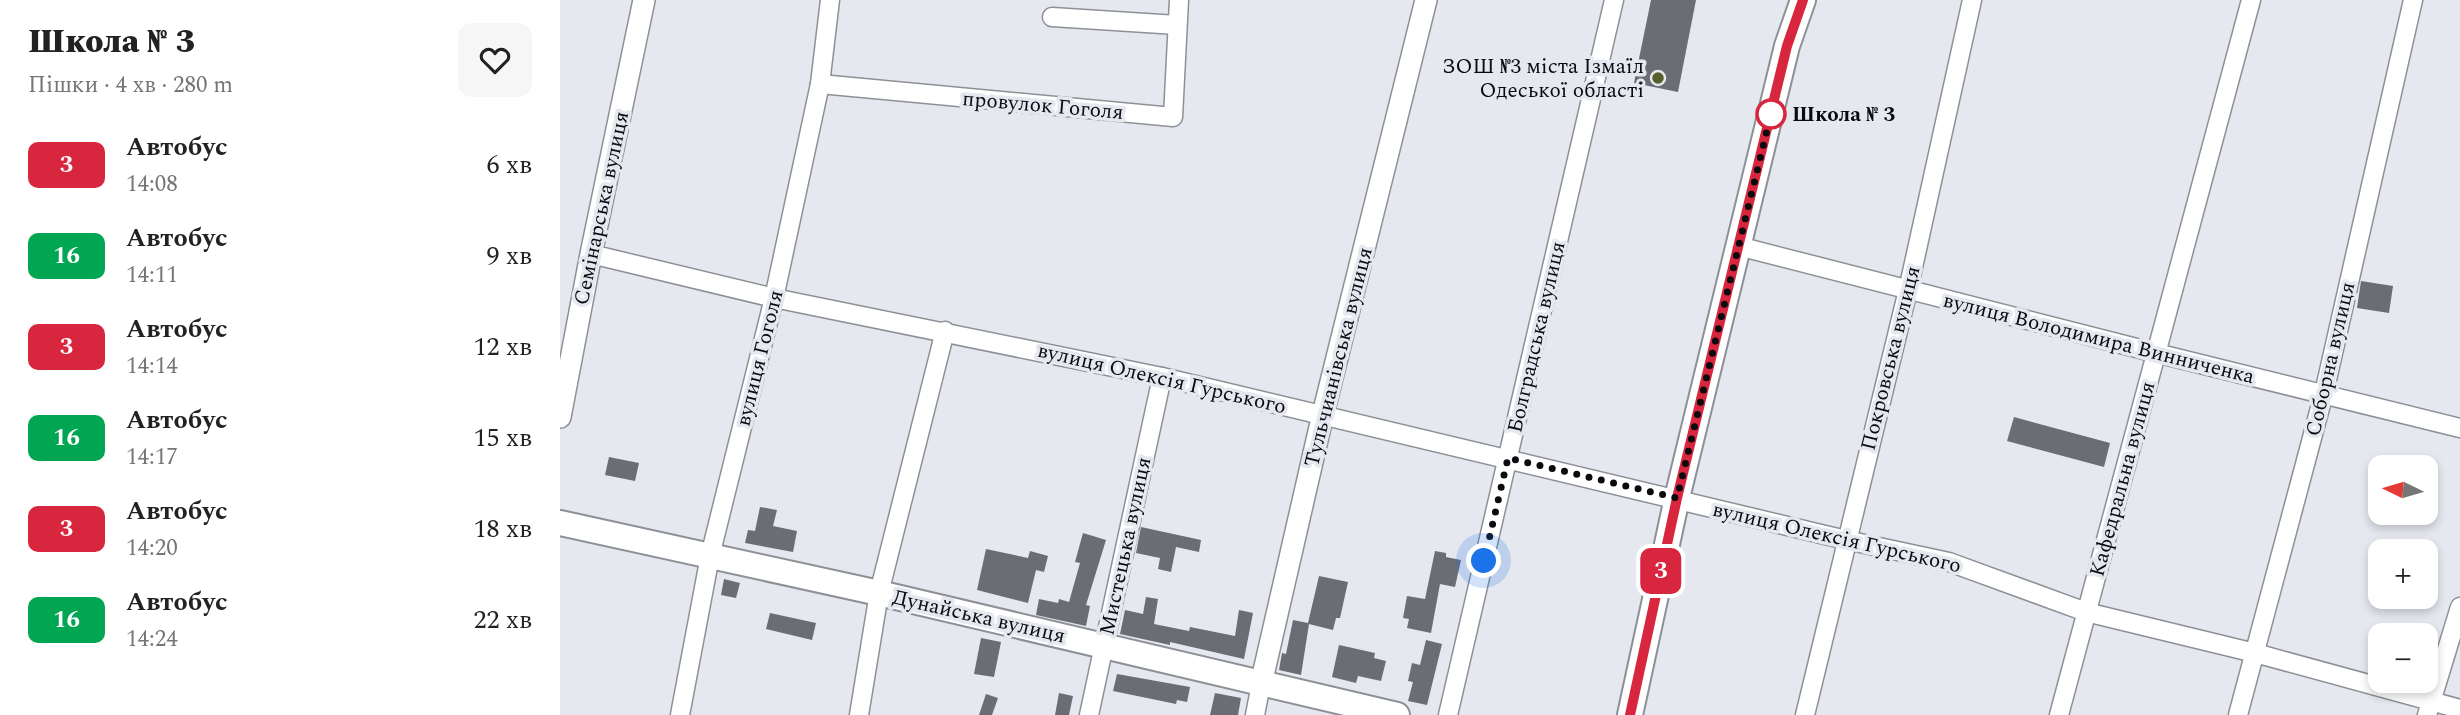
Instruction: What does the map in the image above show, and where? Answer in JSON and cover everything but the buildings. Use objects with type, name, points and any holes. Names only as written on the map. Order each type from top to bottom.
[{"type":"main road","points":[[1630,715],[1677,498],[1787,46],[1803,0]]},
{"type":"main road","name":"Дунайська вулиця","points":[[560,523],[879,593],[1397,715]]},
{"type":"street","name":"Семінарська вулиця","points":[[560,417],[644,0]]},
{"type":"street","name":"вулиця Гоголя","points":[[680,715],[710,556],[774,298],[820,84],[830,0]]},
{"type":"street","name":"провулок Гоголя","points":[[820,84],[1173,117],[1179,0]]},
{"type":"street","name":"Тульчианівська вулиця","points":[[1255,715],[1323,414],[1426,0]]},
{"type":"street","name":"Болградська вулиця","points":[[1448,715],[1614,0]]},
{"type":"street","name":"Покровська вулиця","points":[[1805,715],[1908,290],[1972,0]]},
{"type":"street","name":"Кафедральна вулиця","points":[[2059,715],[2251,0]]},
{"type":"street","name":"Соборна вулиця","points":[[2238,715],[2324,393],[2413,0]]},
{"type":"street","points":[[1052,17],[1177,25]]},
{"type":"street","name":"вулиця Володимира Винниченка","points":[[1738,246],[2460,428]]},
{"type":"street","name":"вулиця Олексія Гурського","points":[[591,254],[774,298],[1162,377],[1846,540],[1949,562],[2086,612],[2255,653],[2429,708],[2460,709]]},
{"type":"street","points":[[859,715],[879,593],[945,331]]},
{"type":"street","name":"Мистецька вулиця","points":[[1089,715],[1162,377]]},
{"type":"street","points":[[2429,708],[2460,607]]},
{"type":"bus line","name":"3","points":[[1630,715],[1677,498],[1787,46],[1803,0]]},
{"type":"place","name":"ЗОШ №3 міста Ізмаїл Одеської області","points":[[1658,78]]},
{"type":"place","name":"Школа № 3","points":[[1771,114]]},
{"type":"route","points":[[1484,561],[1508,458],[1677,498],[1771,114]]}]
